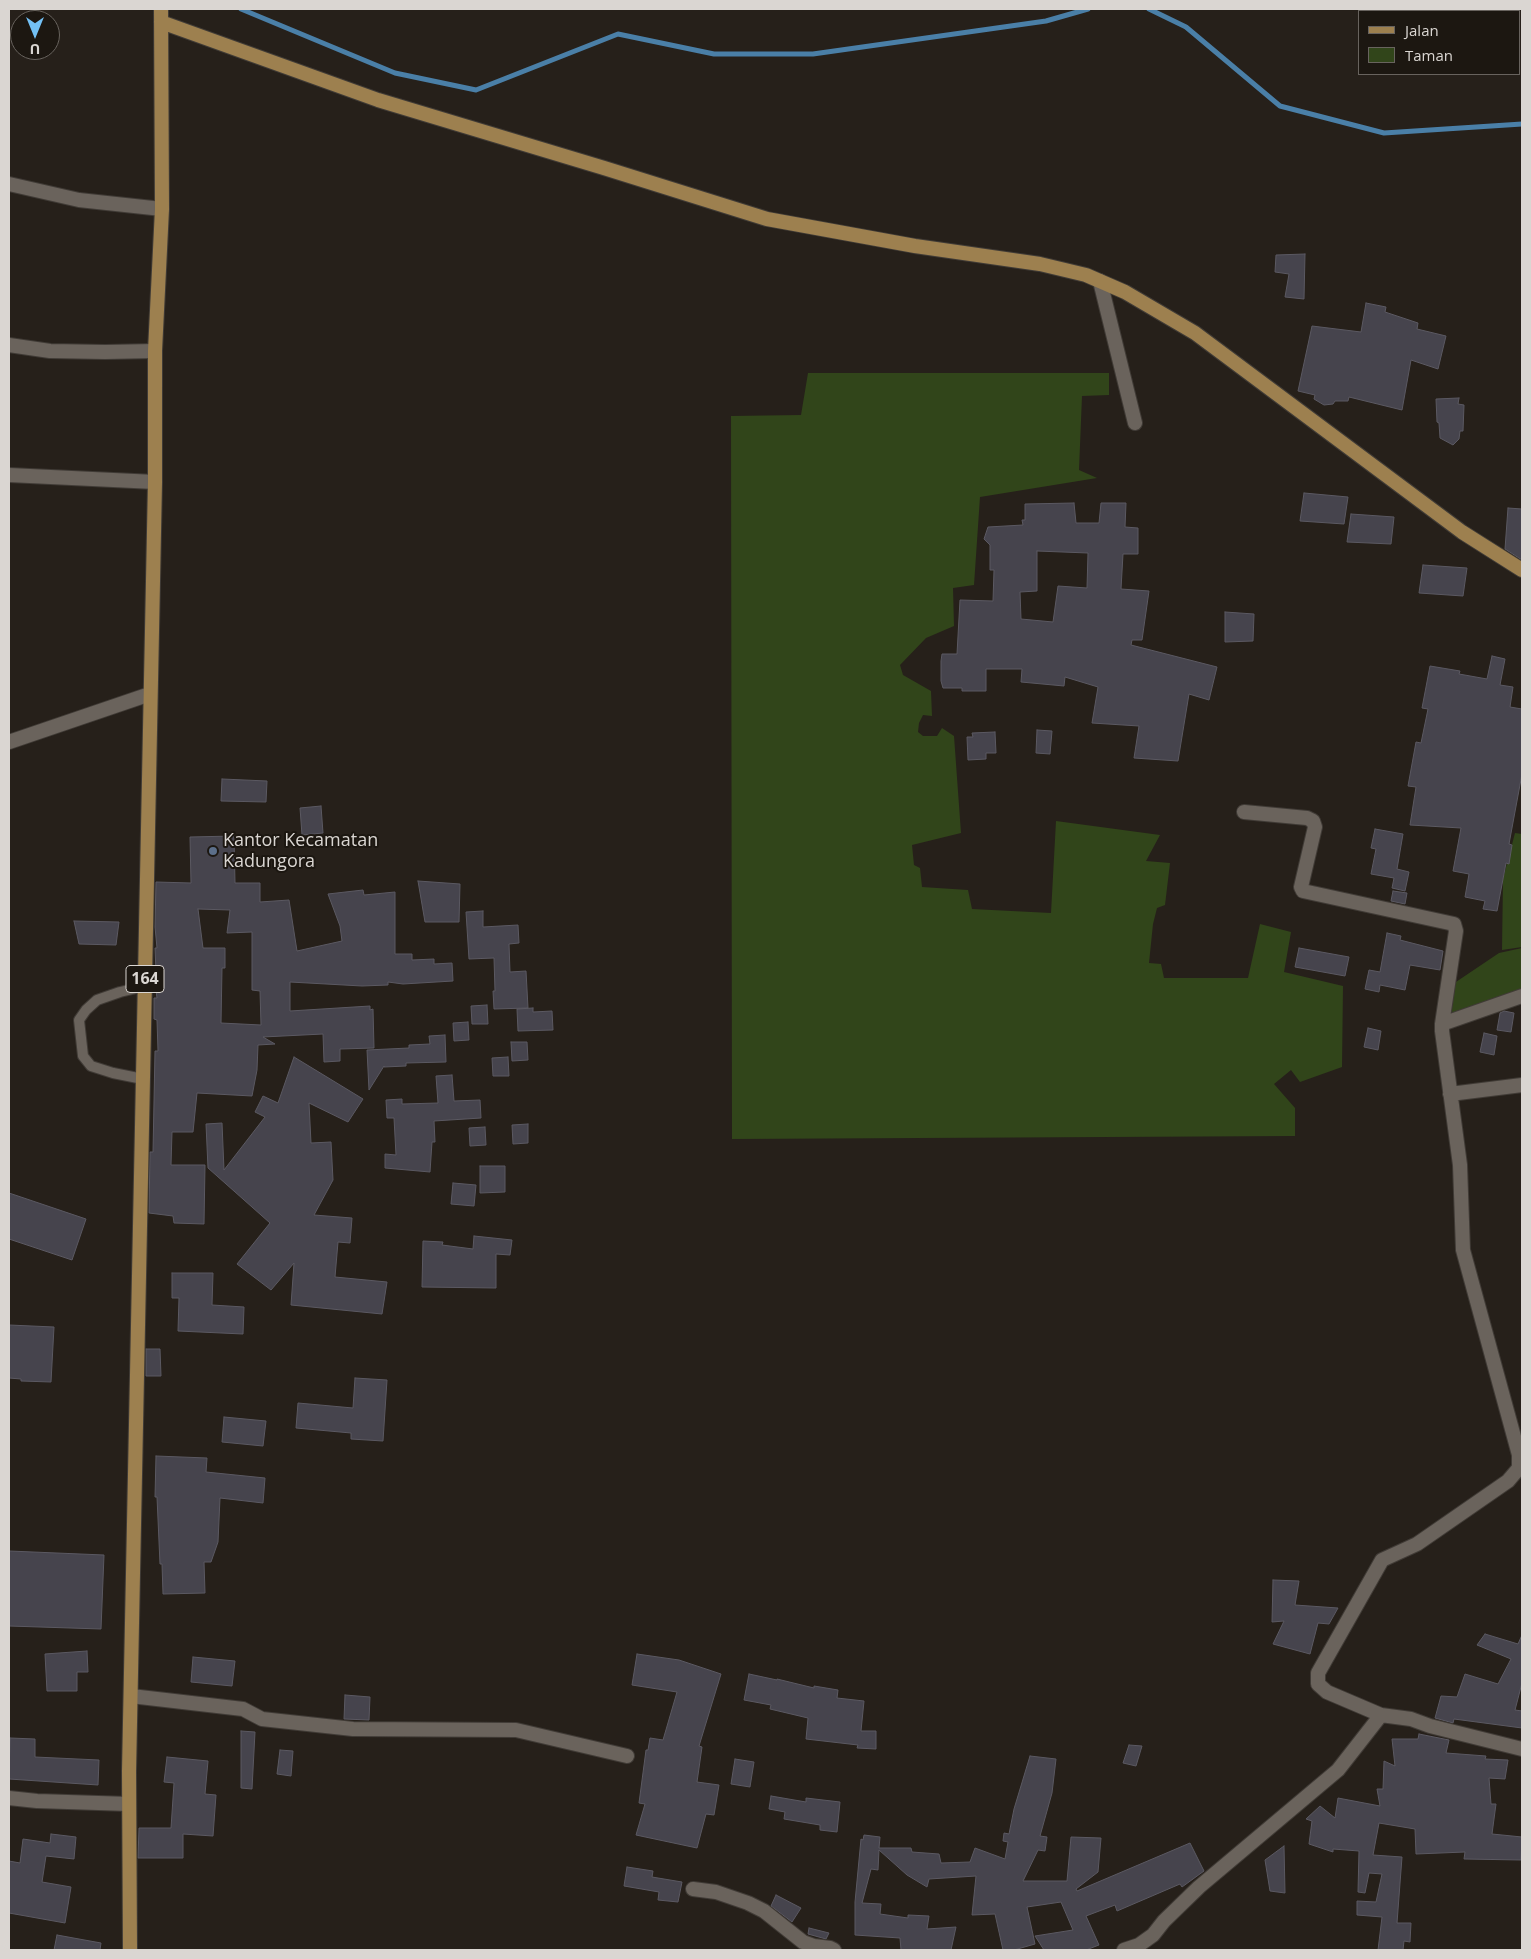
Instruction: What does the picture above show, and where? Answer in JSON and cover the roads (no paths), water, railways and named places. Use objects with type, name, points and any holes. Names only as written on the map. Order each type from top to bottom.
[{"type":"main road","name":"164","points":[[130,1950],[129,1804],[155,482],[154,351],[162,209],[161,15]]},
{"type":"main road","points":[[161,15],[378,100],[767,219],[915,246],[1040,264],[1086,275],[1125,292],[1195,334],[1462,532],[1522,570]]},
{"type":"street","points":[[9,184],[78,200],[162,209]]},
{"type":"street","points":[[1100,281],[1135,423]]},
{"type":"street","points":[[9,345],[50,351],[154,351]]},
{"type":"street","points":[[9,475],[155,482]]},
{"type":"street","points":[[9,742],[150,694]]},
{"type":"street","points":[[1244,812],[1307,818],[1313,821],[1315,827],[1301,887],[1303,891],[1454,924],[1456,931],[1442,1024],[1442,1040],[1460,1164],[1463,1250],[1519,1455],[1519,1468],[1508,1481],[1417,1544],[1382,1560],[1318,1673],[1318,1684],[1327,1692],[1381,1715],[1411,1719],[1430,1726],[1522,1749]]},
{"type":"street","points":[[1442,1024],[1522,996]]},
{"type":"street","points":[[1450,1094],[1522,1085]]},
{"type":"street","points":[[131,1696],[243,1709],[262,1719],[353,1729],[516,1730],[627,1756]]},
{"type":"street","points":[[1124,1950],[1140,1945],[1153,1935],[1164,1921],[1199,1887],[1338,1770],[1381,1715]]},
{"type":"street","points":[[9,1798],[37,1801],[129,1804]]},
{"type":"street","points":[[693,1889],[716,1892],[748,1903],[764,1911],[803,1942],[834,1950]]},
{"type":"lane","points":[[143,1079],[91,1066],[83,1056],[79,1020],[97,1000],[145,986]]},
{"type":"waterway","points":[[241,9],[395,73],[476,90],[618,34],[714,54],[813,54],[1046,21],[1088,9]]},
{"type":"waterway","points":[[1149,9],[1186,27],[1280,106],[1384,133],[1522,124]]},
{"type":"place","name":"Kantor Kecamatan Kadungora","points":[[213,851]]}]
